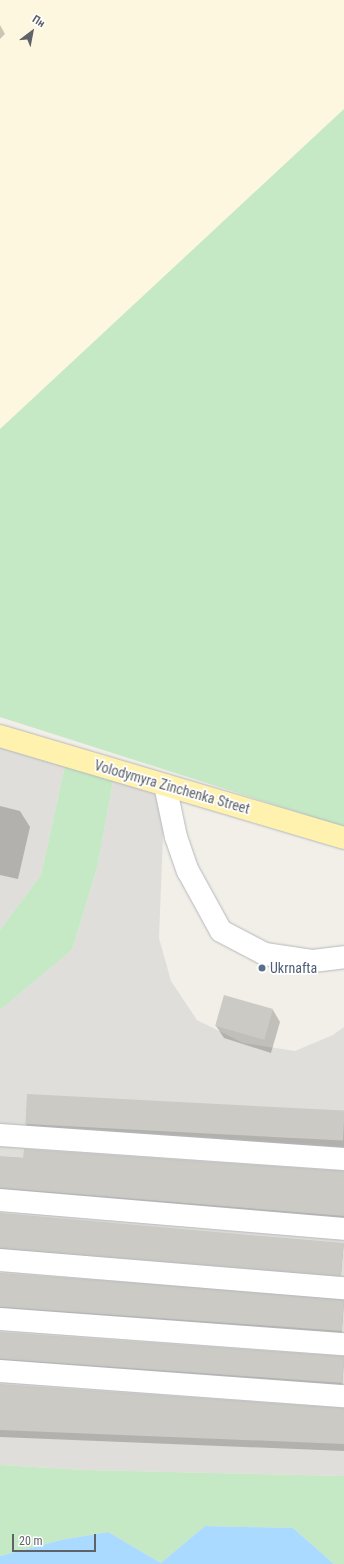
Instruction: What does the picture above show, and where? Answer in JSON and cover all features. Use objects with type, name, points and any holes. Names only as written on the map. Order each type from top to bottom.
[{"type":"main road","name":"Volodymyra Zinchenka Street","points":[[0,736],[344,838]]},
{"type":"lane","points":[[165,785],[176,837],[188,871],[220,931],[265,954],[313,961],[344,958]]},
{"type":"lane","points":[[0,1135],[344,1159]]},
{"type":"lane","points":[[0,1200],[344,1229]]},
{"type":"lane","points":[[0,1260],[344,1288]]},
{"type":"lane","points":[[0,1319],[344,1344]]},
{"type":"lane","points":[[0,1371],[344,1396]]},
{"type":"shaded area","points":[[0,0],[344,0],[344,467],[0,467]]},
{"type":"shaded area","points":[[0,736],[67,757],[41,875],[0,930]]},
{"type":"shaded area","points":[[115,771],[165,785],[159,938],[171,981],[197,1020],[243,1043],[295,1051],[333,1035],[344,1027],[344,1476],[84,1470],[0,1465],[0,1010],[72,950],[97,868]]},
{"type":"green space","points":[[344,109],[344,827],[0,717],[0,429]]},
{"type":"green space","points":[[67,757],[115,771],[97,868],[72,950],[0,1010],[0,930],[41,875]]},
{"type":"green space","points":[[0,1465],[84,1470],[344,1476],[344,1564],[334,1564],[293,1528],[205,1526],[161,1563],[108,1532],[61,1540],[0,1556]]},
{"type":"water","points":[[205,1526],[293,1528],[334,1564],[0,1564],[0,1556],[61,1540],[108,1532],[161,1563]]},
{"type":"building","points":[[224,995],[273,1009],[264,1040],[215,1026]]},
{"type":"building","points":[[27,1094],[344,1111],[343,1141],[25,1124]]},
{"type":"building","points":[[24,1149],[344,1171],[344,1216],[0,1188],[0,1156],[23,1158]]},
{"type":"building","points":[[0,1213],[344,1243],[341,1278],[0,1248]]},
{"type":"building","points":[[0,1273],[344,1297],[342,1331],[0,1307]]},
{"type":"building","points":[[0,1332],[344,1356],[342,1383],[0,1359]]},
{"type":"building","points":[[0,1384],[344,1408],[344,1444],[0,1430]]},
{"type":"place","name":"Ukrnafta","points":[[262,968]]}]
